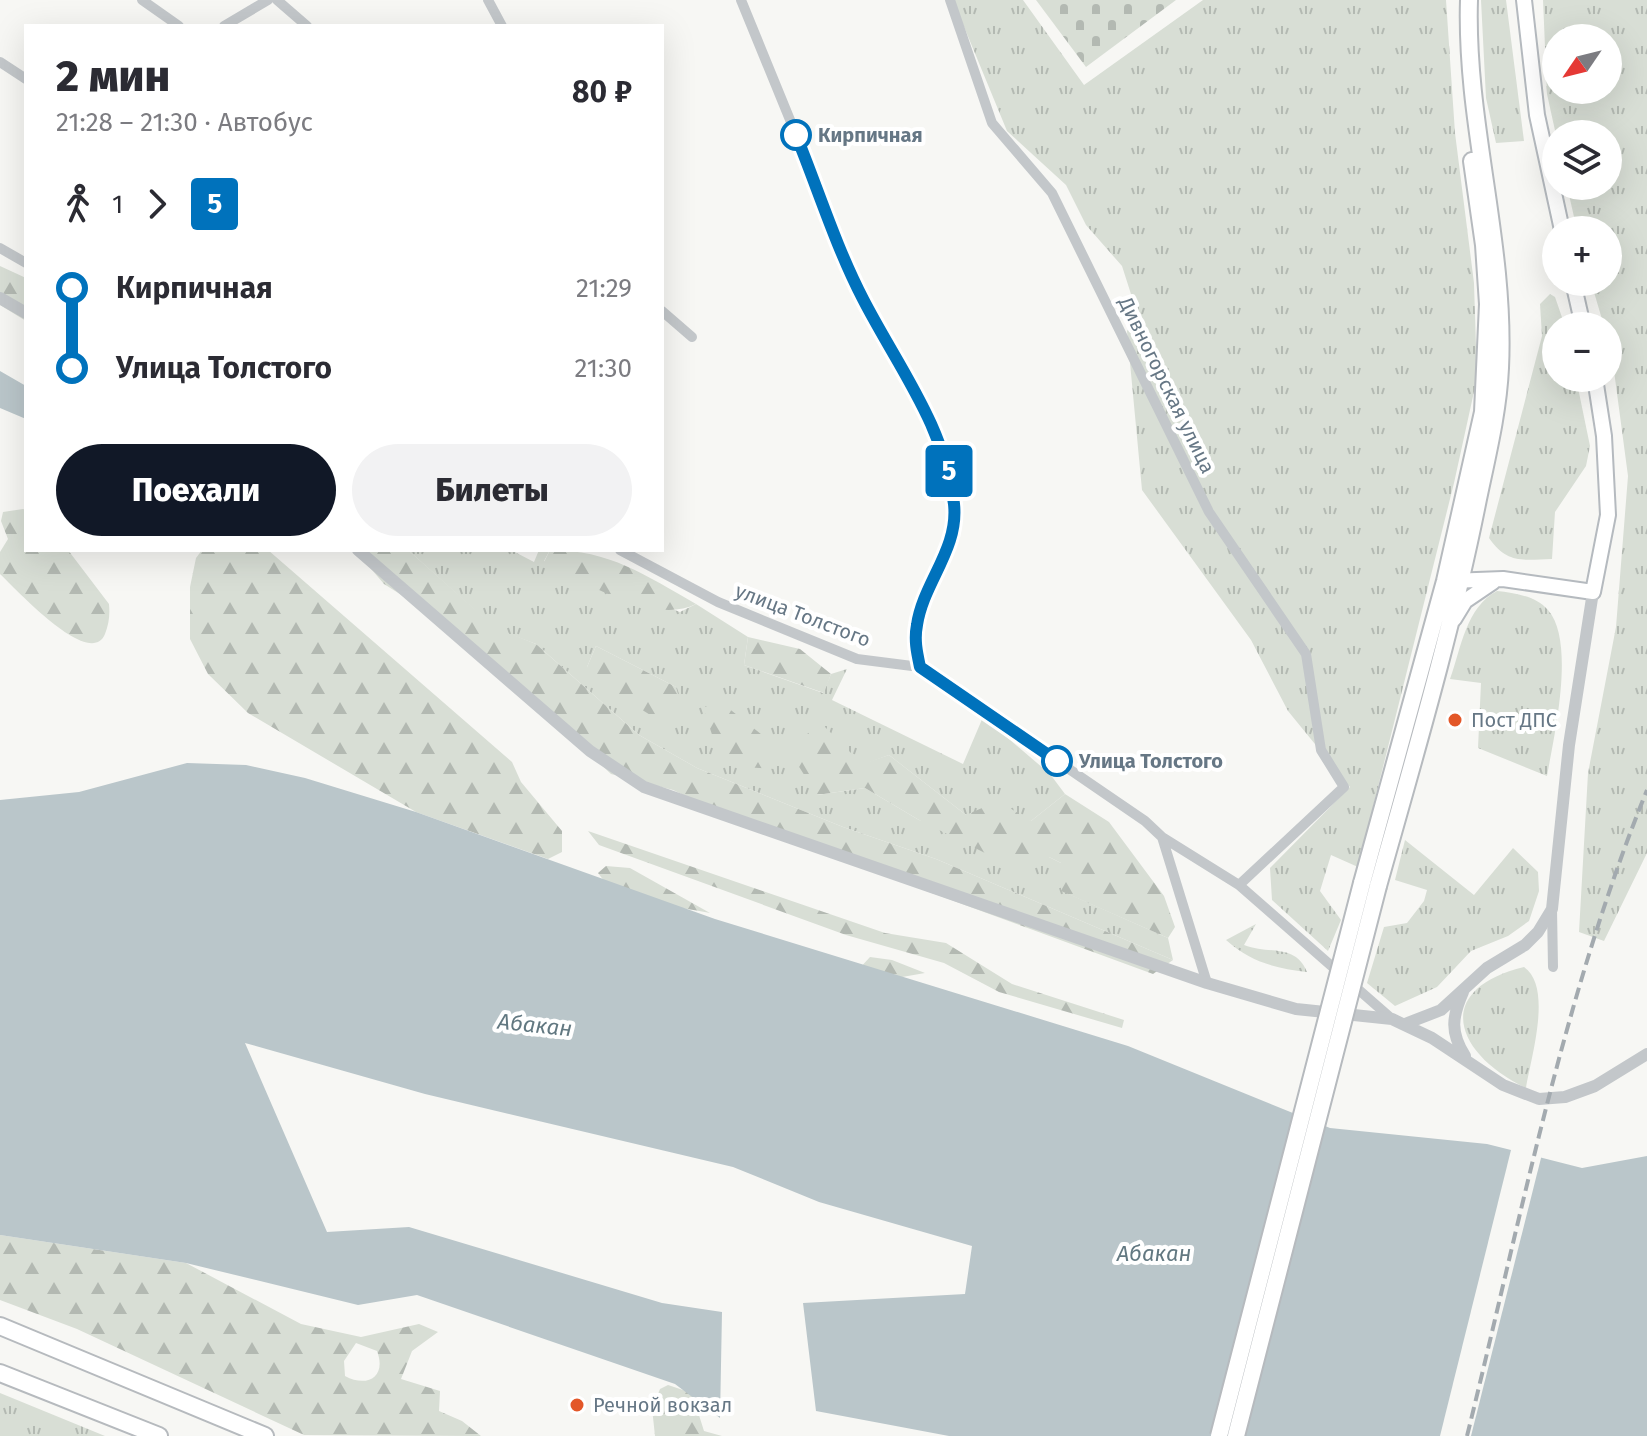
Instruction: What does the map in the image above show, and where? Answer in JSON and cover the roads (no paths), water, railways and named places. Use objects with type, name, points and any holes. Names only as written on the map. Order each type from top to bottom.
[{"type":"main road","points":[[1236,1436],[1370,884],[1448,630],[1487,369],[1484,245],[1462,87],[1460,0]]},
{"type":"main road","points":[[1219,1436],[1454,581],[1496,412],[1500,368],[1496,242],[1472,85],[1469,0]]},
{"type":"main road","points":[[1524,0],[1537,115],[1559,216]]},
{"type":"main road","points":[[1454,581],[1503,579],[1593,592],[1608,515],[1604,436],[1597,392]]},
{"type":"main road","points":[[1448,630],[1465,601],[1503,579]]},
{"type":"main road","points":[[0,1326],[265,1436]]},
{"type":"main road","points":[[0,1373],[159,1436]]},
{"type":"street","points":[[142,0],[176,24]]},
{"type":"street","points":[[227,24],[268,0]]},
{"type":"street","points":[[277,0],[305,24]]},
{"type":"street","points":[[488,0],[501,24]]},
{"type":"street","points":[[741,0],[862,296],[935,428],[947,464],[955,508],[952,537],[917,622],[915,641],[920,667]]},
{"type":"street","name":"Дивногорская улица","points":[[950,0],[992,123],[1052,193],[1209,512],[1306,654],[1321,750],[1344,787],[1239,885]]},
{"type":"street","points":[[0,62],[24,78]]},
{"type":"street","points":[[0,248],[24,262]]},
{"type":"street","points":[[0,298],[24,312]]},
{"type":"street","points":[[664,313],[692,337]]},
{"type":"street","points":[[360,552],[590,751],[644,787],[1207,983],[1296,1009],[1392,1019],[1466,1058],[1503,1085],[1539,1099],[1565,1097],[1595,1086],[1647,1054]]},
{"type":"street","name":"улица Толстого","points":[[624,552],[718,602],[857,659],[920,667],[1132,812],[1162,837],[1239,885],[1392,1019]]},
{"type":"street","points":[[1553,967],[1552,909],[1569,745],[1593,592]]},
{"type":"street","points":[[1162,837],[1207,983]]},
{"type":"street","points":[[1405,1024],[1441,1010],[1487,968],[1538,932],[1552,909]]},
{"type":"street","points":[[1465,989],[1452,1016],[1454,1039],[1466,1058]]},
{"type":"water","points":[[0,371],[24,385],[24,418],[0,408]]},
{"type":"water","name":"Абакан","points":[[187,763],[246,765],[305,778],[416,812],[715,919],[1128,1046],[1330,1128],[1487,1144],[1582,1168],[1647,1156],[1647,1436],[949,1436],[816,1411],[803,1303],[965,1294],[972,1246],[819,1202],[733,1167],[425,1094],[245,1043],[327,1232],[409,1227],[662,1303],[722,1312],[720,1418],[675,1384],[417,1295],[358,1305],[186,1263],[0,1235],[0,800],[79,792]]},
{"type":"railway","points":[[1467,1436],[1525,1191],[1568,1028],[1591,947],[1647,790]]},
{"type":"place","name":"Кирпичная","points":[[796,135]]},
{"type":"place","name":"Пост ДПС","points":[[1455,720]]},
{"type":"place","name":"Улица Толстого","points":[[1057,761]]},
{"type":"place","name":"Речной вокзал","points":[[577,1405]]}]
